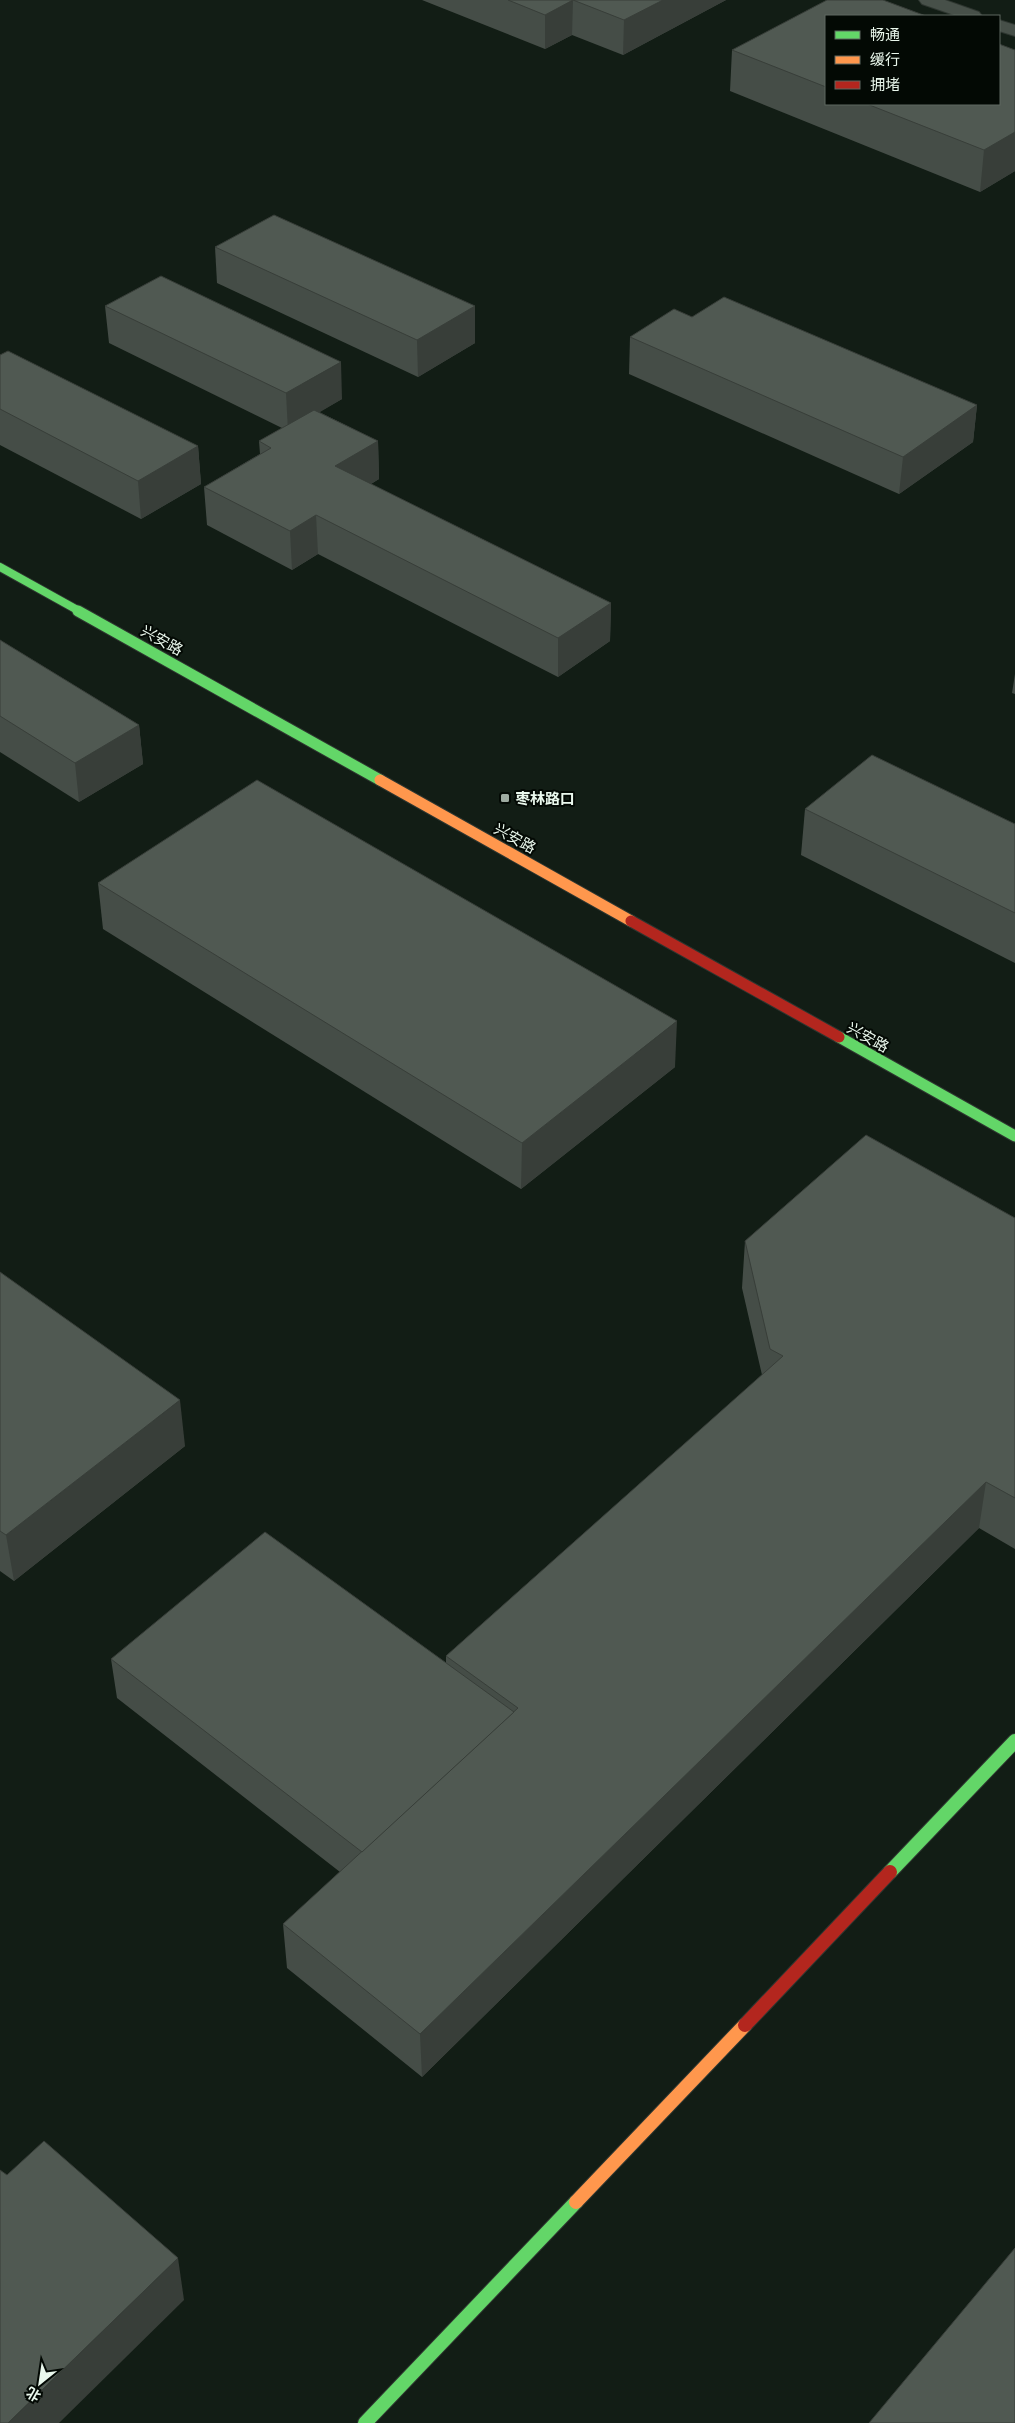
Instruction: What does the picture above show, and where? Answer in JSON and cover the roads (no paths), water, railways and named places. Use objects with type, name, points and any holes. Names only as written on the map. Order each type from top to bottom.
[{"type":"street","name":"兴安路","points":[[0,567],[1015,1136]]},
{"type":"street","points":[[365,2423],[1015,1741]]},
{"type":"lane","points":[[928,0],[970,15]]},
{"type":"lane","points":[[1000,25],[1015,31]]},
{"type":"place","name":"枣林路口","points":[[505,798]]}]
